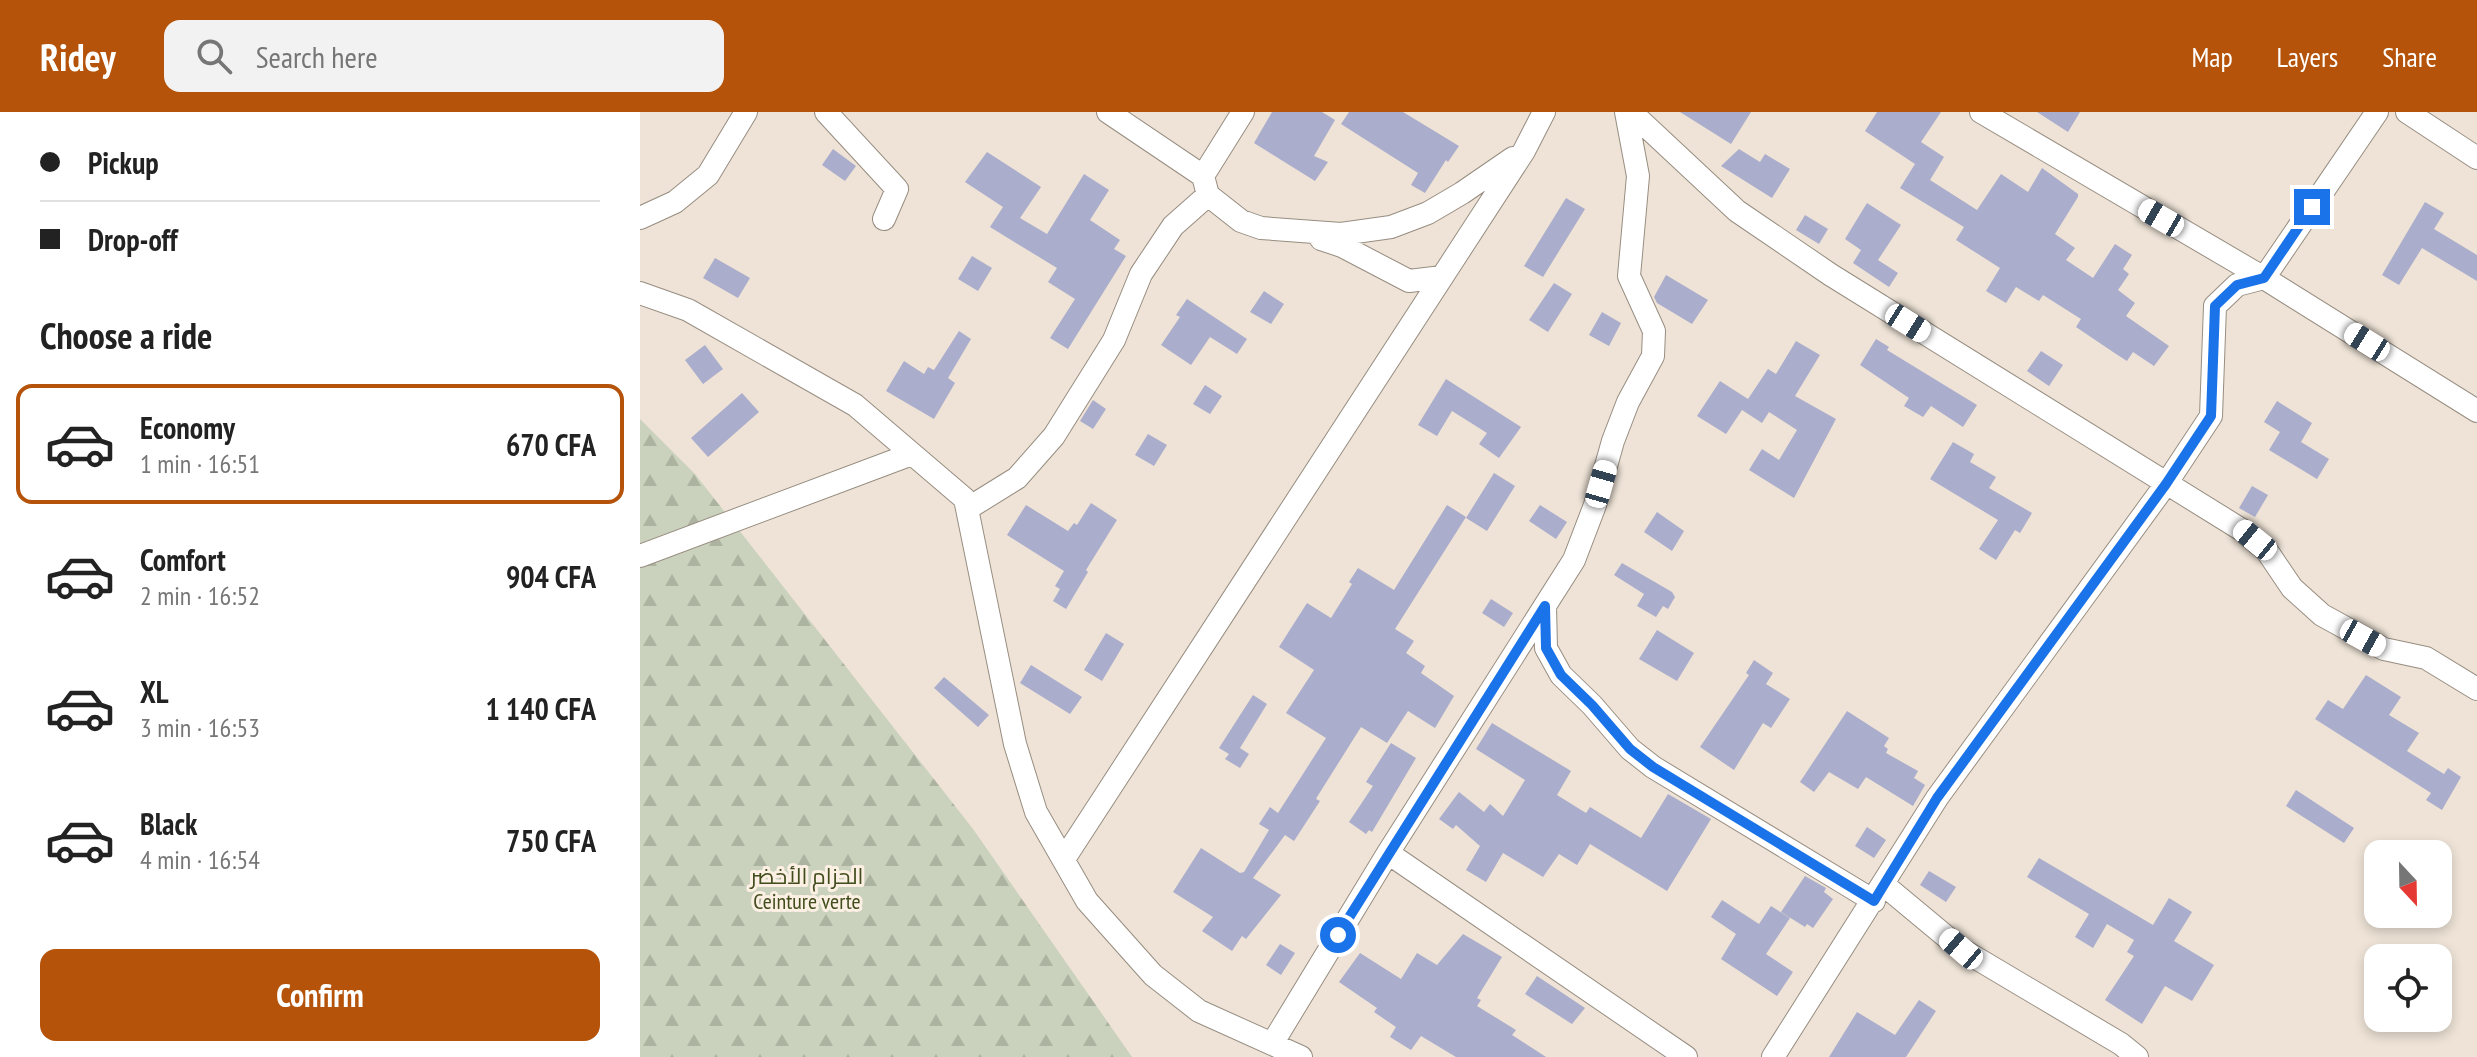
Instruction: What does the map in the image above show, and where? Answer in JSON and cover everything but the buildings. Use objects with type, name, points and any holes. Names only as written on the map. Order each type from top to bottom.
[{"type":"street","points":[[640,218],[675,202],[708,175],[746,112]]},
{"type":"street","points":[[826,112],[897,189],[884,219]]},
{"type":"street","points":[[1108,112],[1205,185],[1241,221],[1261,228],[1280,227],[1341,234],[1391,227],[1428,213],[1524,151]]},
{"type":"street","points":[[967,509],[1017,478],[1054,436],[1114,340],[1141,274],[1205,185],[1243,112]]},
{"type":"street","points":[[1064,859],[1524,151],[1544,112]]},
{"type":"street","points":[[1628,112],[1737,211],[1831,275],[2242,530],[2267,551],[2292,588],[2322,615],[2384,649],[2426,658],[2477,689]]},
{"type":"street","points":[[1272,1044],[1388,853],[1574,560],[1628,402],[1653,356],[1654,331],[1629,276],[1638,176],[1628,112]]},
{"type":"street","points":[[1981,112],[2474,403]]},
{"type":"street","points":[[1773,1057],[1937,798],[2166,484],[2211,416],[2215,306],[2237,285],[2264,278],[2377,112]]},
{"type":"street","points":[[2407,112],[2477,158]]},
{"type":"street","points":[[1280,227],[1342,246],[1409,281],[1442,277]]},
{"type":"street","points":[[640,293],[688,310],[855,405],[965,499],[1015,744],[1036,812],[1087,901],[1153,975],[1199,1011],[1301,1057]]},
{"type":"street","points":[[640,556],[912,454]]},
{"type":"street","points":[[1545,606],[1546,648],[1561,675],[1630,749],[1653,767],[1879,893],[1961,949],[2121,1044],[2137,1057]]},
{"type":"street","points":[[1388,853],[1686,1057]]},
{"type":"green space","name":"الحزام الأخضر Ceinture verte","points":[[640,419],[695,474],[973,829],[1132,1057],[640,1057]]},
{"type":"route","points":[[1338,935],[1545,606],[1546,648],[1561,675],[1630,749],[1653,767],[1874,901],[1937,798],[2166,484],[2211,416],[2215,306],[2237,285],[2264,278],[2312,207]]}]
